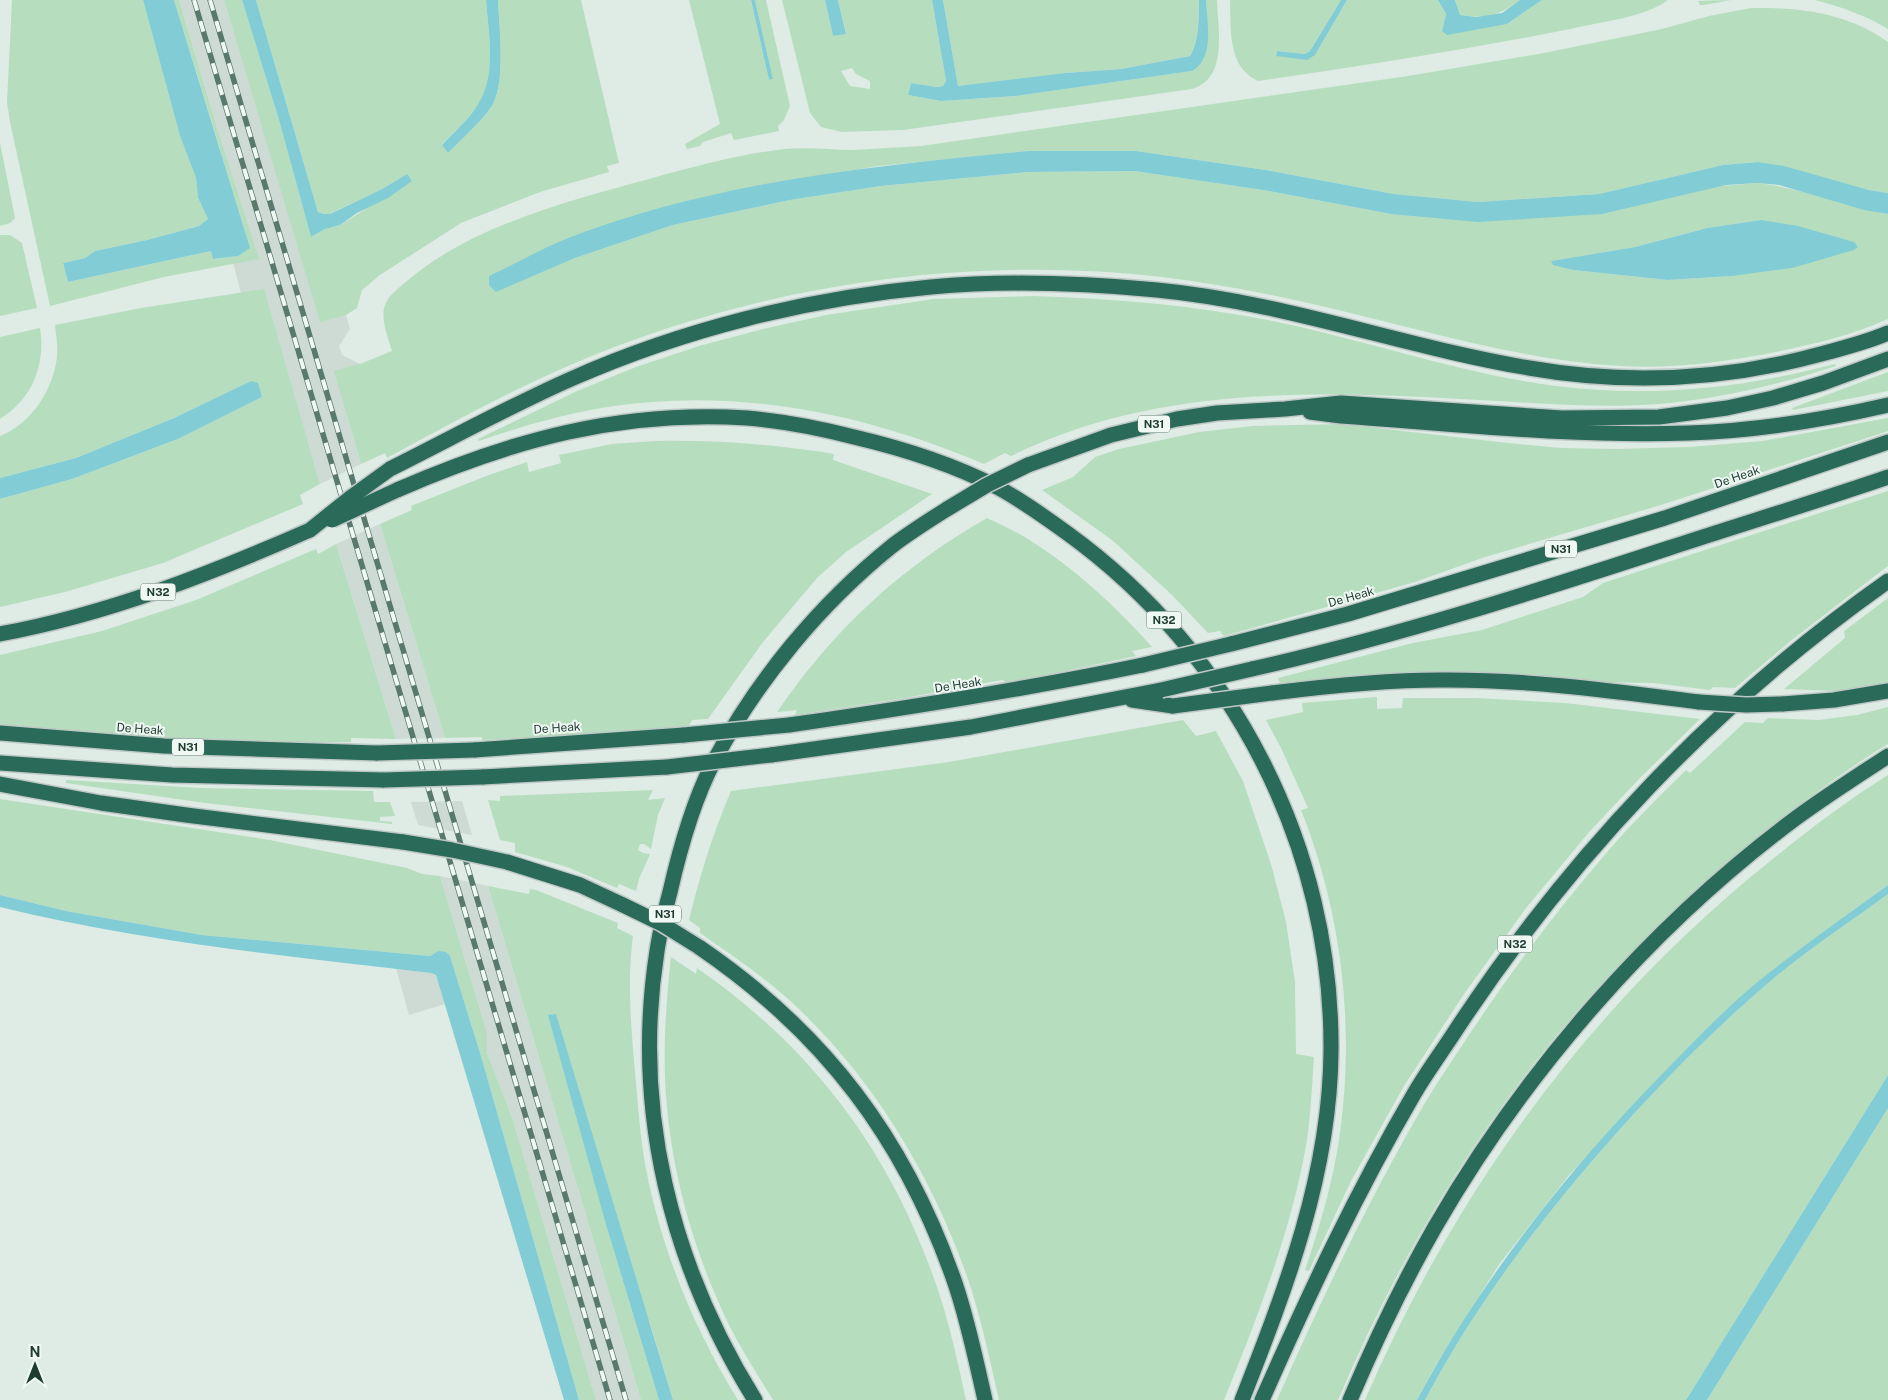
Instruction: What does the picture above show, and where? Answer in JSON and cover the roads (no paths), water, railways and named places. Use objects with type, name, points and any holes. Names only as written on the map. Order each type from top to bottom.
[{"type":"highway","name":"N32","points":[[310,530],[390,469],[572,379],[640,352],[760,316],[823,302],[933,287],[1034,282],[1159,290],[1232,300],[1304,315],[1524,368],[1622,379],[1660,379],[1741,372],[1808,358],[1888,333]]},
{"type":"highway","name":"N31","points":[[755,1400],[716,1332],[698,1291],[678,1234],[661,1167],[654,1125],[650,1046],[657,951],[677,862],[684,841],[706,780],[733,729],[782,658],[811,623],[857,576],[893,545],[987,485],[1028,465],[1097,439],[1170,420],[1217,413],[1341,403],[1562,418],[1660,417],[1727,408],[1773,398],[1823,383],[1888,359]]},
{"type":"highway","name":"N31","points":[[1285,409],[1341,416],[1509,429],[1625,434],[1689,433],[1762,427],[1888,405]]},
{"type":"highway","name":"N32","points":[[0,634],[91,613],[138,599],[218,570],[437,473],[518,444],[564,432],[609,424],[653,419],[704,417],[748,418],[790,424],[834,432],[886,445],[934,461],[996,487],[1086,547],[1152,606],[1183,641],[1223,693],[1256,748],[1273,781],[1307,872],[1318,917],[1325,960],[1329,1006],[1331,1052],[1323,1143],[1304,1226],[1276,1312],[1242,1400]]},
{"type":"highway","name":"De Heak","points":[[0,733],[164,746],[377,753],[474,750],[684,735],[789,725],[979,697],[1143,666],[1348,614],[1665,518],[1888,442]]},
{"type":"highway","points":[[0,764],[172,775],[384,780],[667,767],[771,755],[971,727],[1161,690],[1330,652],[1566,582],[1888,477]]},
{"type":"highway","name":"N32","points":[[1262,1400],[1298,1317],[1329,1253],[1362,1187],[1415,1093],[1475,1001],[1536,916],[1599,840],[1727,710],[1818,633],[1888,581]]},
{"type":"highway","points":[[1121,698],[1174,706],[1272,693],[1383,682],[1441,680],[1571,686],[1699,702],[1746,705],[1834,700],[1888,691]]},
{"type":"highway","points":[[1350,1400],[1380,1331],[1435,1227],[1492,1137],[1556,1053],[1623,973],[1724,876],[1794,819],[1888,756]]},
{"type":"highway","name":"N31","points":[[0,784],[186,815],[403,842],[470,853],[507,862],[580,886],[662,924],[699,947],[747,982],[810,1039],[842,1075],[882,1131],[918,1193],[943,1250],[966,1318],[985,1400]]},
{"type":"water","points":[[143,0],[174,0],[250,248],[238,256],[213,259],[211,251],[68,282],[63,263],[85,258],[95,251],[199,226],[208,219],[198,198],[196,178],[180,136]]},
{"type":"water","points":[[242,0],[256,0],[318,212],[330,214],[382,189],[407,174],[412,181],[388,198],[357,213],[340,225],[325,229],[311,237],[279,120]]},
{"type":"water","points":[[486,0],[498,0],[501,67],[497,94],[493,104],[484,116],[448,153],[442,145],[479,104],[489,74],[490,49]]},
{"type":"water","points":[[751,0],[755,0],[773,79],[769,80]]},
{"type":"water","points":[[825,0],[838,0],[846,34],[833,36]]},
{"type":"water","points":[[932,0],[943,0],[958,86],[1065,73],[1121,69],[1190,56],[1197,37],[1199,0],[1206,0],[1207,49],[1204,58],[1192,71],[1016,96],[941,101],[908,95],[911,83],[937,87],[943,86],[946,81]]},
{"type":"water","points":[[1341,0],[1347,0],[1315,55],[1307,60],[1276,56],[1277,51],[1305,54],[1310,51]]},
{"type":"water","points":[[1438,0],[1455,0],[1460,15],[1476,17],[1502,13],[1520,0],[1542,0],[1507,24],[1447,35],[1442,31],[1446,14]]},
{"type":"water","points":[[1028,151],[1136,151],[1266,170],[1394,194],[1478,202],[1599,194],[1723,165],[1758,162],[1784,166],[1869,190],[1888,193],[1888,214],[1864,210],[1779,185],[1757,183],[1726,185],[1602,214],[1478,222],[1391,214],[1263,190],[1134,171],[1029,172],[881,186],[790,200],[673,225],[575,258],[496,292],[489,285],[489,276],[558,242],[680,202],[737,189],[853,170]]},
{"type":"water","points":[[1761,220],[1798,226],[1854,242],[1858,247],[1854,250],[1792,268],[1732,276],[1668,280],[1573,270],[1553,265],[1551,261],[1635,247],[1707,228]]},
{"type":"water","points":[[251,381],[258,383],[262,397],[178,439],[72,479],[0,499],[0,478],[76,458],[174,418]]},
{"type":"water","points":[[1888,885],[1888,894],[1801,957],[1752,997],[1690,1055],[1633,1115],[1587,1167],[1536,1230],[1488,1296],[1445,1364],[1425,1400],[1417,1400],[1443,1354],[1500,1266],[1565,1182],[1634,1103],[1706,1029],[1744,994],[1784,961]]},
{"type":"water","points":[[0,895],[66,911],[202,935],[430,956],[438,951],[446,952],[450,956],[481,1056],[579,1400],[564,1400],[436,975],[215,947],[107,930],[0,907]]},
{"type":"water","points":[[556,1014],[673,1400],[659,1400],[607,1228],[548,1015]]},
{"type":"water","points":[[1888,1075],[1888,1108],[1707,1400],[1686,1400]]},
{"type":"railway","points":[[194,0],[610,1400]]},
{"type":"railway","points":[[210,0],[626,1400]]}]
